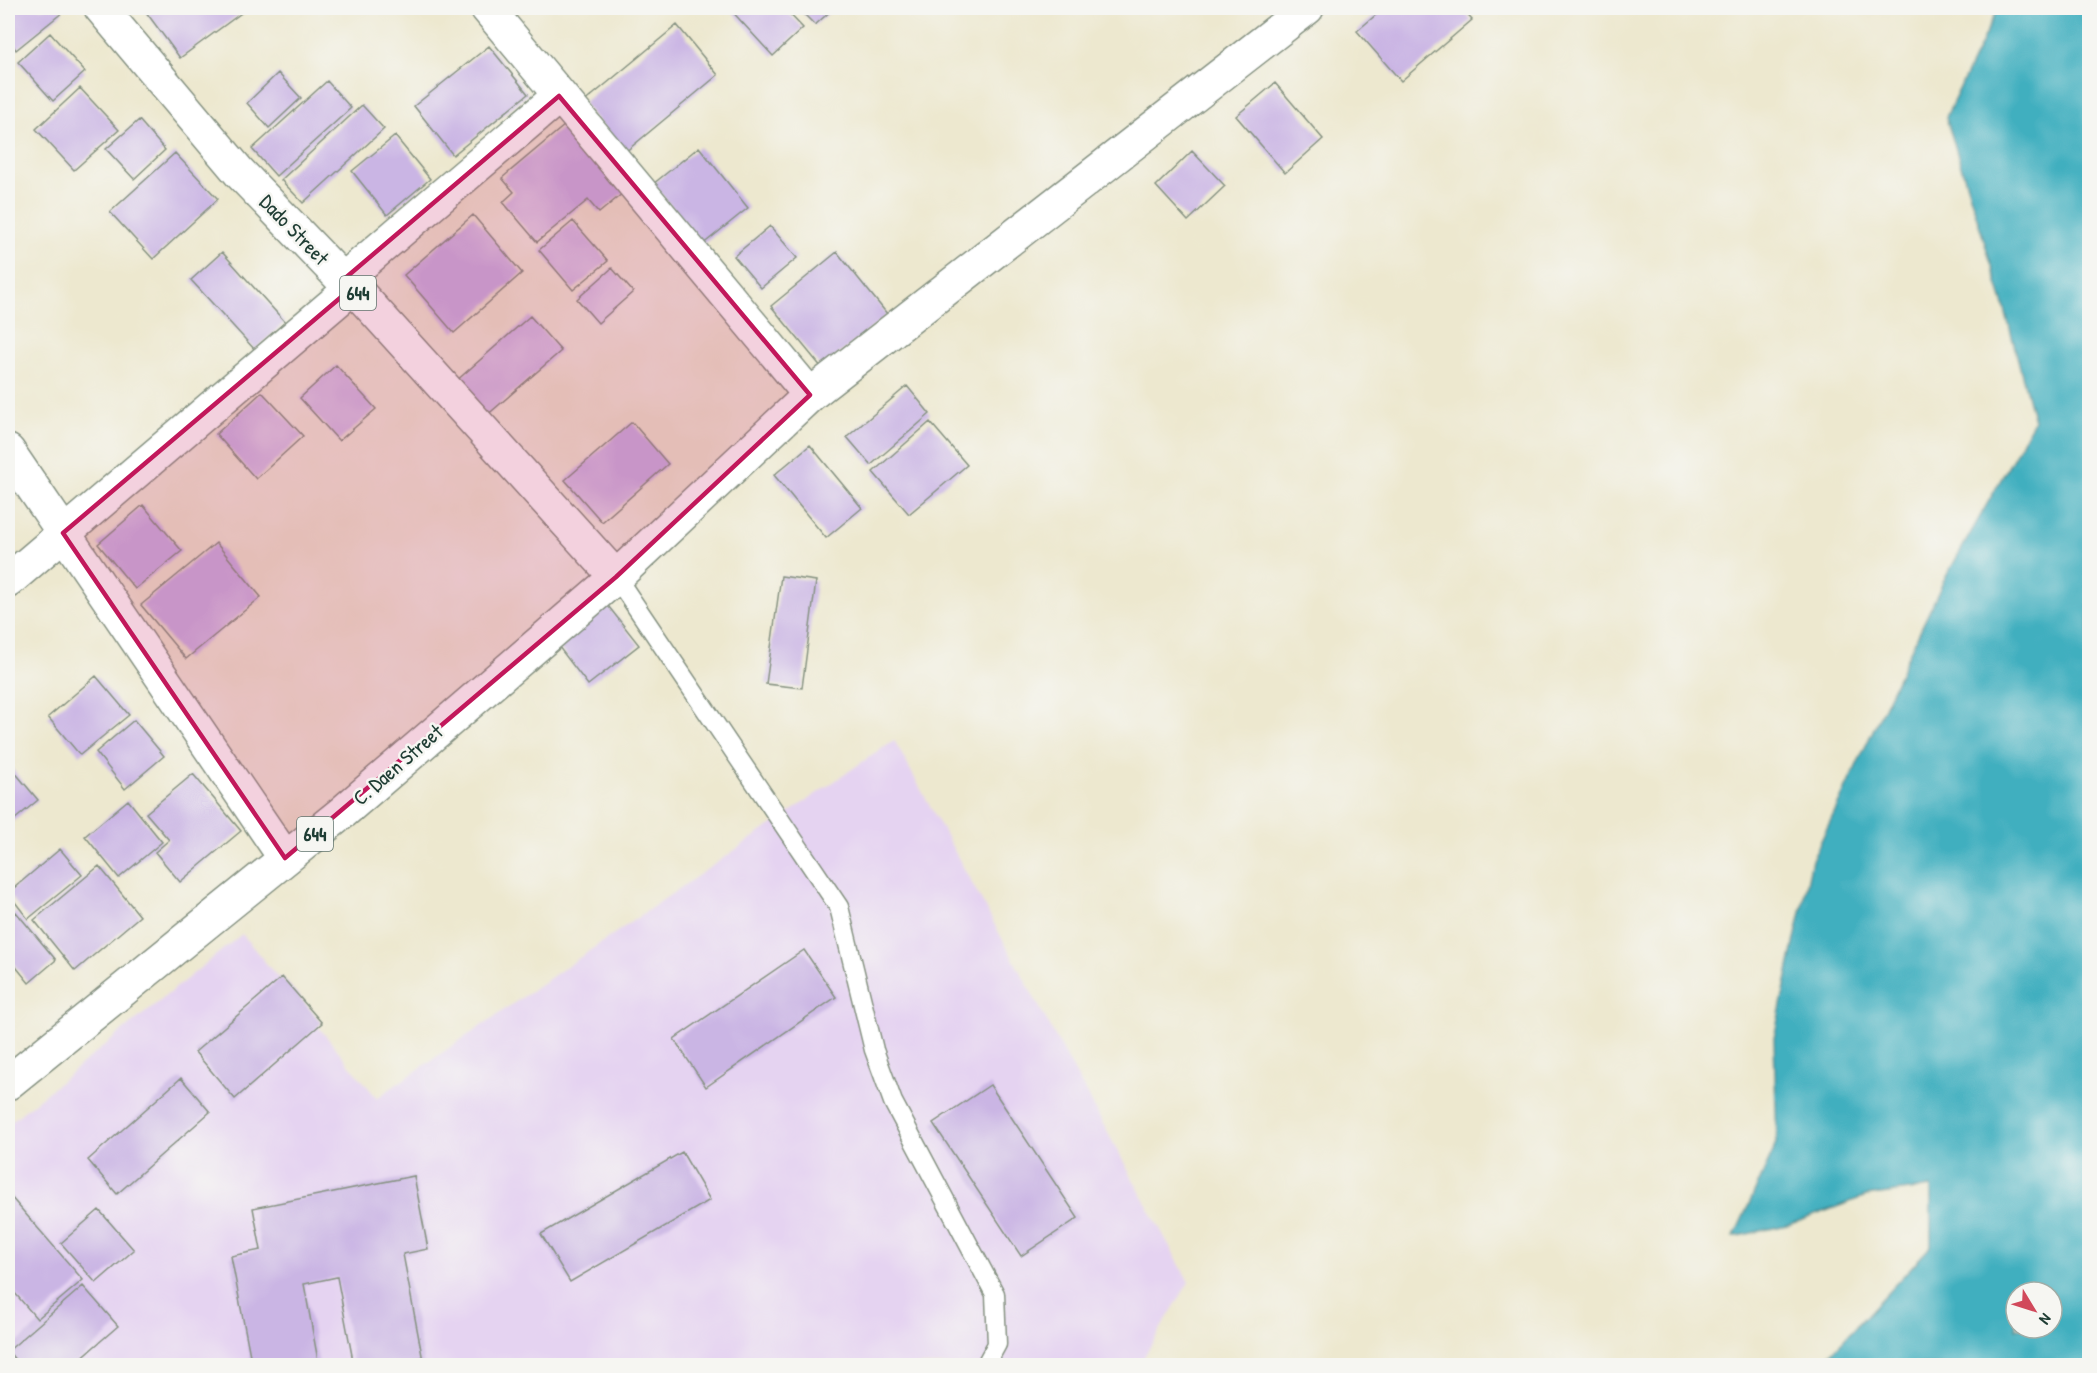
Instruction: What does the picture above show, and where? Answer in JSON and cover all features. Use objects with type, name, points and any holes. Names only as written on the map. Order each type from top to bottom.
[{"type":"street","name":"Dado Street","points":[[101,8],[239,172],[348,284],[616,577]]},
{"type":"street","points":[[487,8],[810,395]]},
{"type":"street","name":"C. Daen Street","points":[[8,1083],[343,812],[616,577],[810,395],[1306,8]]},
{"type":"street","points":[[8,581],[559,96]]},
{"type":"street","points":[[8,451],[285,858]]},
{"type":"lane","points":[[616,577],[839,907],[874,1050],[893,1102],[995,1294],[998,1344],[985,1365]]},
{"type":"highlighted area","points":[[559,96],[810,395],[616,577],[285,858],[63,533],[353,287],[343,280]]},
{"type":"shaded area","points":[[894,740],[1189,1282],[1139,1365],[8,1366],[8,1124],[242,934],[377,1098]]},
{"type":"water","points":[[1998,8],[2089,8],[2089,1365],[1827,1365],[1824,1361],[1931,1246],[1931,1187],[1866,1196],[1791,1224],[1734,1237],[1777,1143],[1774,1038],[1812,860],[1943,582],[2034,421],[2003,302],[1946,117]]},
{"type":"building","points":[[8,8],[59,8],[63,12],[16,50],[8,39]]},
{"type":"building","points":[[143,8],[248,8],[180,58]]},
{"type":"building","points":[[729,8],[784,8],[803,28],[773,56]]},
{"type":"building","points":[[798,8],[834,8],[815,25]]},
{"type":"building","points":[[1384,8],[1461,8],[1472,20],[1401,81],[1357,31]]},
{"type":"building","points":[[677,25],[718,75],[624,153],[583,103]]},
{"type":"building","points":[[50,33],[85,72],[53,101],[18,62]]},
{"type":"building","points":[[489,46],[528,94],[453,155],[414,106]]},
{"type":"building","points":[[278,73],[301,98],[269,128],[247,103]]},
{"type":"building","points":[[327,81],[351,108],[276,176],[252,149]]},
{"type":"building","points":[[1275,83],[1323,139],[1285,173],[1236,116]]},
{"type":"building","points":[[80,88],[119,130],[74,170],[36,129]]},
{"type":"building","points":[[362,105],[384,129],[303,203],[281,180]]},
{"type":"building","points":[[139,120],[165,150],[134,179],[106,149]]},
{"type":"building","points":[[571,120],[629,188],[599,213],[588,200],[537,242],[503,202],[514,192],[502,178]]},
{"type":"building","points":[[395,136],[430,179],[387,215],[352,171]]},
{"type":"building","points":[[699,147],[748,208],[702,245],[653,184]]},
{"type":"building","points":[[1192,151],[1225,186],[1188,221],[1156,186]]},
{"type":"building","points":[[175,153],[218,199],[153,259],[110,212]]},
{"type":"building","points":[[473,215],[522,273],[454,333],[404,275]]},
{"type":"building","points":[[573,221],[608,261],[573,290],[539,250]]},
{"type":"building","points":[[770,226],[797,258],[761,288],[734,256]]},
{"type":"building","points":[[222,252],[285,322],[255,350],[191,280]]},
{"type":"building","points":[[837,252],[888,315],[822,368],[771,306]]},
{"type":"building","points":[[612,268],[633,292],[598,323],[577,299]]},
{"type":"building","points":[[530,316],[561,351],[485,417],[455,382]]},
{"type":"building","points":[[336,365],[376,409],[339,441],[300,398]]},
{"type":"building","points":[[907,386],[930,414],[871,465],[847,437]]},
{"type":"building","points":[[262,392],[303,436],[256,479],[216,434]]},
{"type":"building","points":[[632,422],[668,464],[602,522],[565,480]]},
{"type":"building","points":[[930,422],[967,465],[909,514],[873,472]]},
{"type":"building","points":[[810,445],[862,508],[826,538],[774,475]]},
{"type":"building","points":[[143,505],[182,551],[135,589],[98,544]]},
{"type":"building","points":[[216,543],[261,597],[186,659],[141,605]]},
{"type":"building","points":[[781,576],[816,581],[802,688],[766,684]]},
{"type":"building","points":[[605,602],[639,645],[588,685],[555,642]]},
{"type":"building","points":[[96,676],[129,715],[80,755],[48,717]]},
{"type":"building","points":[[134,720],[164,756],[125,789],[96,752]]},
{"type":"building","points":[[8,764],[38,800],[8,825]]},
{"type":"building","points":[[193,774],[241,831],[180,882],[155,852],[169,840],[146,813]]},
{"type":"building","points":[[128,800],[162,842],[119,878],[85,836]]},
{"type":"building","points":[[60,849],[82,875],[28,919],[8,893]]},
{"type":"building","points":[[99,866],[140,916],[75,971],[34,920]]},
{"type":"building","points":[[16,912],[56,960],[29,983],[8,957],[8,919]]},
{"type":"building","points":[[804,950],[836,997],[706,1087],[674,1039]]},
{"type":"building","points":[[282,977],[322,1023],[235,1099],[195,1052]]},
{"type":"building","points":[[181,1078],[210,1112],[117,1194],[88,1160]]},
{"type":"building","points":[[990,1085],[1078,1218],[1021,1256],[933,1123]]},
{"type":"building","points":[[682,1152],[710,1200],[570,1282],[541,1234]]},
{"type":"building","points":[[414,1176],[428,1249],[403,1254],[424,1366],[354,1366],[337,1277],[304,1284],[319,1366],[252,1366],[231,1256],[261,1250],[253,1208]]},
{"type":"building","points":[[10,1196],[83,1280],[37,1319],[8,1285],[8,1198]]},
{"type":"building","points":[[99,1210],[134,1250],[96,1283],[61,1243]]},
{"type":"building","points":[[83,1286],[118,1326],[72,1366],[20,1366],[8,1351]]}]
